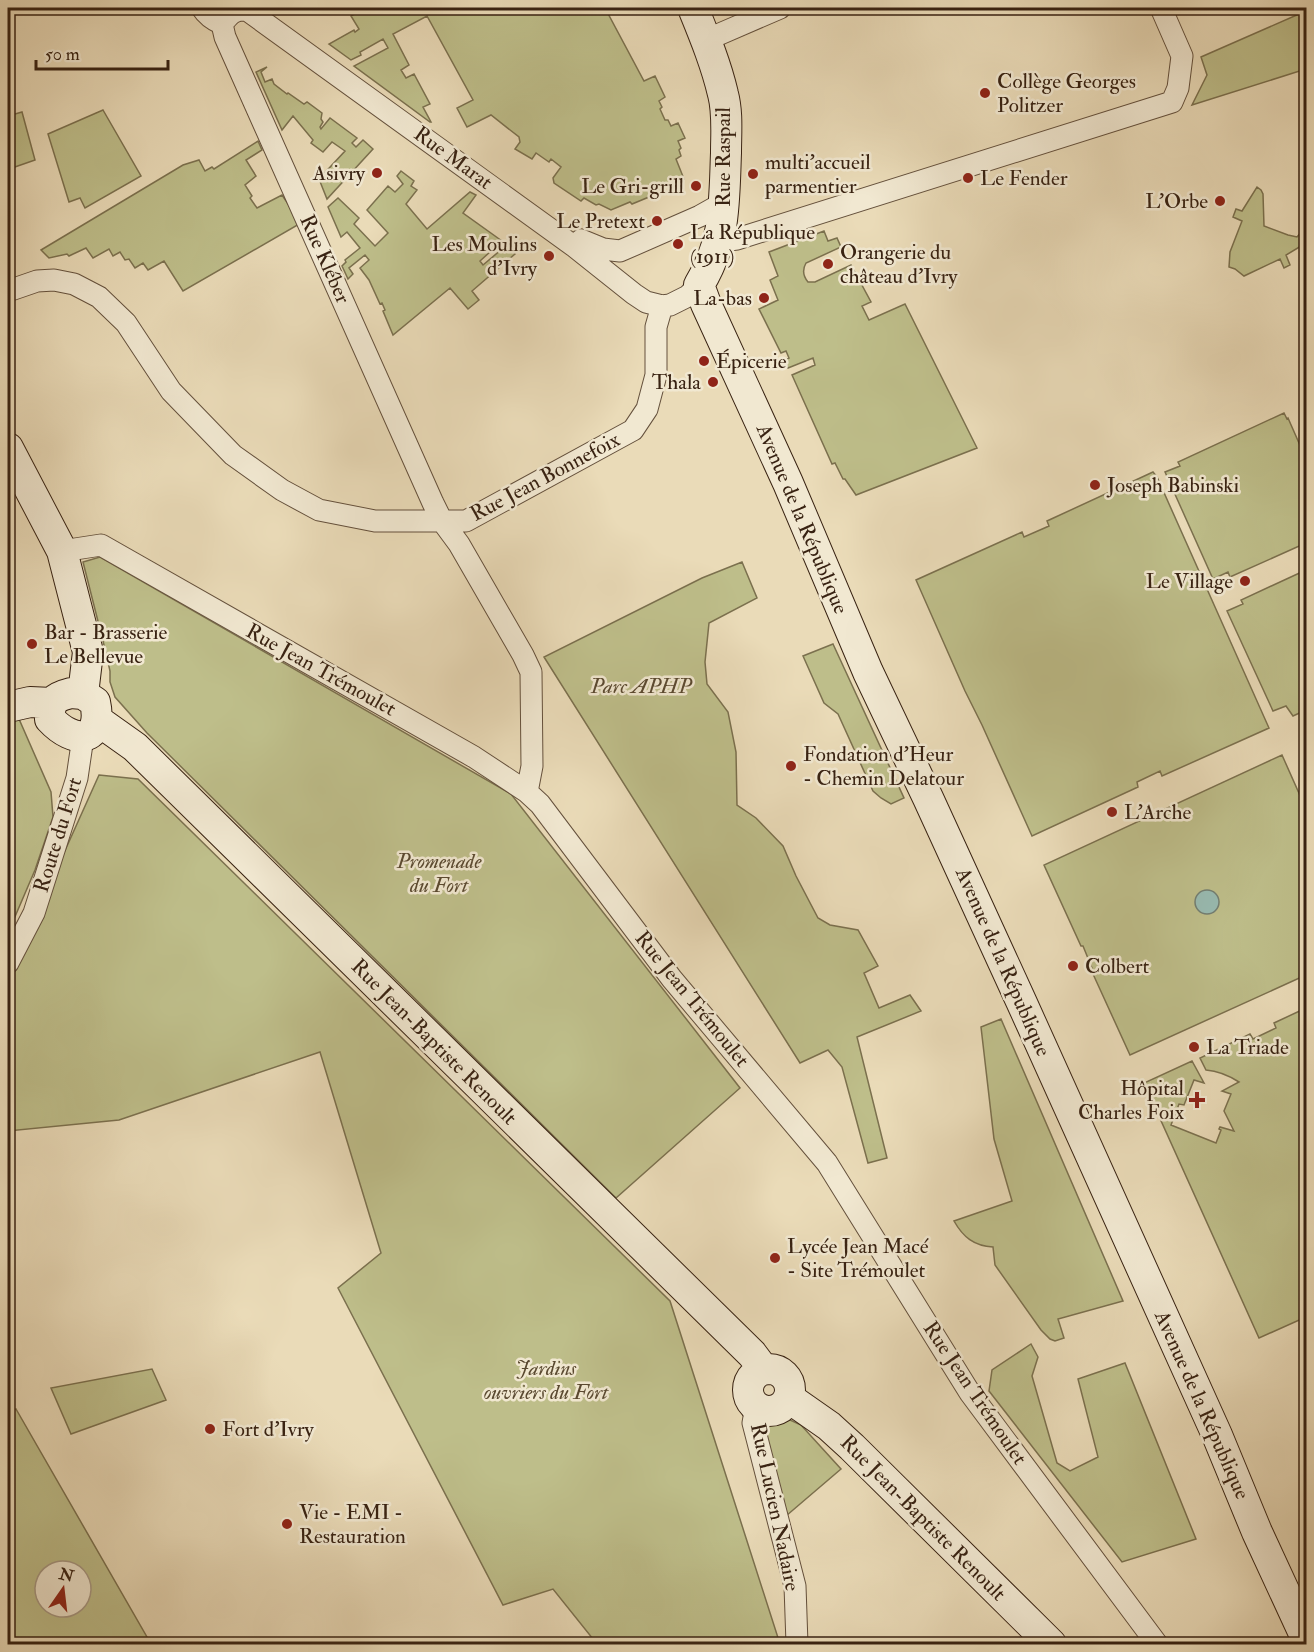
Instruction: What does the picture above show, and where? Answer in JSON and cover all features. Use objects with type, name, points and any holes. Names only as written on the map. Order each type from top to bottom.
[{"type":"main road","name":"Rue Raspail","points":[[693,8],[723,92],[726,111],[724,204],[719,239],[707,273],[699,285]]},
{"type":"main road","name":"Avenue de la République","points":[[699,285],[788,483],[868,672],[1026,1012],[1217,1434],[1257,1532],[1306,1638]]},
{"type":"main road","points":[[8,448],[62,551],[88,652],[83,694]]},
{"type":"main road","points":[[8,682],[30,704],[71,693],[89,697],[95,702],[90,729]]},
{"type":"main road","name":"Rue Jean-Baptiste Renoult","points":[[30,704],[49,711],[50,719],[63,731],[73,736],[90,729],[135,747],[752,1354],[764,1370]]},
{"type":"main road","points":[[764,1370],[777,1371],[787,1379],[790,1385],[789,1398],[786,1404],[775,1410],[762,1410],[756,1407],[749,1396],[753,1377],[764,1370]]},
{"type":"main road","name":"Rue Jean-Baptiste Renoult","points":[[789,1398],[829,1426],[844,1440],[1051,1644]]},
{"type":"street","points":[[202,8],[206,15],[222,24],[238,9],[245,9]]},
{"type":"street","points":[[706,40],[780,8]]},
{"type":"street","points":[[719,239],[737,239],[1172,102],[1178,88],[1182,56],[1161,8]]},
{"type":"street","name":"Rue Marat","points":[[245,9],[575,247],[645,302],[662,306]]},
{"type":"street","name":"Rue Kléber","points":[[222,24],[225,37],[442,521]]},
{"type":"street","points":[[578,243],[581,240],[603,249],[620,250],[716,207]]},
{"type":"street","points":[[8,291],[37,281],[54,280],[74,284],[99,297],[126,323],[171,391],[233,455],[282,490],[320,510],[375,521],[442,521]]},
{"type":"street","points":[[662,306],[688,296],[699,285]]},
{"type":"street","name":"Rue Jean Bonnefoix","points":[[442,521],[466,521],[633,430],[647,409],[656,375],[656,327],[662,306]]},
{"type":"street","name":"Rue Jean Bonnefoix","points":[[442,521],[459,544],[531,672],[532,766],[527,792]]},
{"type":"street","name":"Rue Jean Trémoulet","points":[[62,551],[101,545],[463,751],[527,792],[540,804],[672,979],[827,1162],[970,1392],[1157,1644]]},
{"type":"street","name":"Route du Fort","points":[[8,963],[34,913],[77,778],[90,729]]},
{"type":"street","name":"Rue Lucien Nadaire","points":[[756,1407],[753,1424],[795,1586],[797,1644]]},
{"type":"green space","points":[[365,8],[605,8],[644,81],[655,76],[665,97],[659,101],[665,120],[668,120],[671,126],[678,123],[685,138],[678,141],[681,156],[676,159],[684,179],[660,189],[661,192],[611,210],[584,198],[581,201],[554,183],[553,178],[561,167],[551,159],[549,162],[536,153],[532,159],[515,149],[520,142],[519,137],[491,115],[467,127],[457,108],[473,100],[427,16],[393,34],[409,65],[401,70],[406,78],[414,74],[430,104],[423,107],[430,122],[354,66],[388,48],[383,39],[351,60],[329,44],[359,29],[351,16]]},
{"type":"green space","points":[[1306,11],[1306,69],[1192,105],[1207,75],[1201,57]]},
{"type":"green space","points":[[267,67],[261,72],[265,82],[272,79],[274,84],[287,94],[304,104],[307,102],[322,113],[321,129],[330,118],[357,138],[352,143],[356,147],[363,140],[373,149],[327,199],[319,179],[345,151],[332,142],[323,152],[311,143],[313,140],[293,116],[282,130],[256,72]]},
{"type":"green space","points":[[103,110],[141,176],[85,208],[80,198],[69,202],[48,134]]},
{"type":"green space","points":[[22,112],[35,160],[12,168],[8,152],[8,116]]},
{"type":"green space","points":[[258,141],[262,150],[246,160],[256,176],[245,185],[252,196],[250,198],[257,208],[282,195],[301,223],[183,291],[164,261],[148,270],[143,263],[135,268],[129,259],[125,260],[120,252],[113,256],[109,249],[93,258],[86,248],[69,256],[67,254],[49,258],[41,250],[183,165],[199,160],[205,171],[212,167],[214,169]]},
{"type":"green space","points":[[401,171],[414,181],[411,186],[417,190],[406,204],[427,229],[470,192],[476,195],[463,213],[502,241],[480,261],[483,265],[502,249],[504,252],[510,247],[516,250],[513,252],[515,254],[472,291],[479,300],[468,309],[450,288],[393,335],[382,303],[380,304],[369,280],[360,268],[369,260],[365,255],[349,268],[353,274],[348,279],[342,266],[345,260],[360,248],[347,232],[341,237],[328,207],[338,198],[359,218],[354,224],[375,246],[388,233],[367,210],[388,186],[395,192],[403,184],[397,176]]},
{"type":"green space","points":[[1257,187],[1263,194],[1264,226],[1297,237],[1303,230],[1306,230],[1306,243],[1286,255],[1290,265],[1284,268],[1280,259],[1244,276],[1229,267],[1230,252],[1242,221],[1233,217],[1236,209],[1242,211]]},
{"type":"green space","points":[[824,231],[828,241],[837,238],[841,247],[806,263],[804,275],[806,280],[815,282],[851,265],[871,302],[862,306],[869,320],[905,304],[977,448],[856,495],[843,479],[835,463],[832,464],[792,375],[815,365],[813,358],[788,368],[784,360],[789,358],[786,351],[781,353],[759,309],[778,300],[770,280],[778,276],[769,252]]},
{"type":"green space","points":[[1284,413],[1306,459],[1306,543],[1230,577],[1228,572],[1213,579],[1165,472],[1180,466],[1178,462]]},
{"type":"green space","points":[[1153,472],[1269,728],[1162,776],[1160,771],[1137,782],[1138,787],[1032,836],[916,580],[1022,532],[1024,537],[1049,526],[1047,521]]},
{"type":"green space","name":"Promenade du Fort","points":[[100,557],[511,794],[740,1088],[616,1198],[147,733],[115,697],[83,562]]},
{"type":"green space","name":"Parc APHP","points":[[742,562],[757,598],[709,623],[705,662],[707,684],[728,712],[736,752],[737,805],[756,818],[783,846],[818,918],[830,925],[858,930],[878,966],[864,973],[879,1008],[910,995],[921,1011],[857,1037],[887,1158],[868,1163],[842,1067],[828,1050],[800,1063],[544,657],[702,578]]},
{"type":"green space","points":[[1306,570],[1306,710],[1293,716],[1286,706],[1273,711],[1227,611],[1243,604],[1241,600]]},
{"type":"green space","points":[[833,644],[904,798],[891,804],[873,791],[838,714],[824,703],[803,656]]},
{"type":"green space","points":[[8,719],[19,719],[51,792],[53,817],[35,870],[8,933]]},
{"type":"green space","points":[[1282,755],[1306,809],[1306,975],[1130,1055],[1093,974],[1083,946],[1081,946],[1044,865]]},
{"type":"green space","name":"Jardins ouvriers du Fort","points":[[99,775],[138,779],[670,1301],[780,1644],[597,1644],[553,1589],[503,1605],[338,1288],[381,1253],[320,1052],[119,1120],[8,1131],[8,983]]},
{"type":"green space","points":[[1306,1008],[1306,1052],[1301,1067],[1306,1069],[1306,1317],[1259,1338],[1144,1083],[1192,1061],[1204,1083],[1194,1080],[1184,1105],[1179,1104],[1171,1125],[1216,1143],[1220,1127],[1234,1131],[1224,1111],[1231,1094],[1222,1091],[1239,1082],[1215,1071],[1206,1070],[1200,1058],[1250,1034],[1253,1039],[1276,1028],[1274,1023]]},
{"type":"green space","points":[[1001,1019],[1123,1301],[1058,1319],[1064,1338],[1055,1341],[1041,1330],[995,1265],[993,1247],[980,1245],[970,1240],[954,1221],[1012,1201],[994,1139],[981,1027]]},
{"type":"green space","points":[[1031,1344],[1038,1357],[1032,1376],[1057,1463],[1070,1471],[1098,1457],[1078,1379],[1125,1363],[1196,1539],[1122,1562],[989,1391],[992,1370]]},
{"type":"green space","points":[[152,1369],[166,1400],[71,1434],[51,1388]]},
{"type":"green space","points":[[16,1409],[151,1644],[8,1644],[8,1412]]},
{"type":"green space","points":[[788,1419],[801,1425],[841,1469],[786,1516],[763,1425]]},
{"type":"water","points":[[1207,890],[1216,893],[1219,902],[1216,911],[1207,914],[1198,911],[1195,902],[1198,893]]},
{"type":"place","name":"Collège Georges Politzer","points":[[985,93]]},
{"type":"place","name":"Asivry","points":[[377,173]]},
{"type":"place","name":"multi'accueil parmentier","points":[[753,174]]},
{"type":"place","name":"Le Fender","points":[[968,178]]},
{"type":"place","name":"Le Gri-grill","points":[[696,186]]},
{"type":"place","name":"L'Orbe","points":[[1220,201]]},
{"type":"place","name":"Le Pretext","points":[[657,221]]},
{"type":"place","name":"La République (1911)","points":[[678,244]]},
{"type":"place","name":"Les Moulins d'Ivry","points":[[549,256]]},
{"type":"place","name":"Orangerie du château d'Ivry","points":[[828,264]]},
{"type":"place","name":"La-bas","points":[[764,298]]},
{"type":"place","name":"Épicerie","points":[[704,361]]},
{"type":"place","name":"Thala","points":[[713,382]]},
{"type":"place","name":"Joseph Babinski","points":[[1095,485]]},
{"type":"place","name":"Le Village","points":[[1245,581]]},
{"type":"place","name":"Bar - Brasserie Le Bellevue","points":[[32,644]]},
{"type":"place","name":"Fondation d'Heur - Chemin Delatour","points":[[791,766]]},
{"type":"place","name":"L'Arche","points":[[1112,812]]},
{"type":"place","name":"Colbert","points":[[1073,966]]},
{"type":"place","name":"La Triade","points":[[1194,1047]]},
{"type":"place","name":"Hôpital Charles Foix","points":[[1197,1100]]},
{"type":"place","name":"Lycée Jean Macé - Site Trémoulet","points":[[775,1258]]},
{"type":"place","name":"Fort d'Ivry","points":[[210,1429]]},
{"type":"place","name":"Vie - EMI - Restauration","points":[[287,1524]]}]
